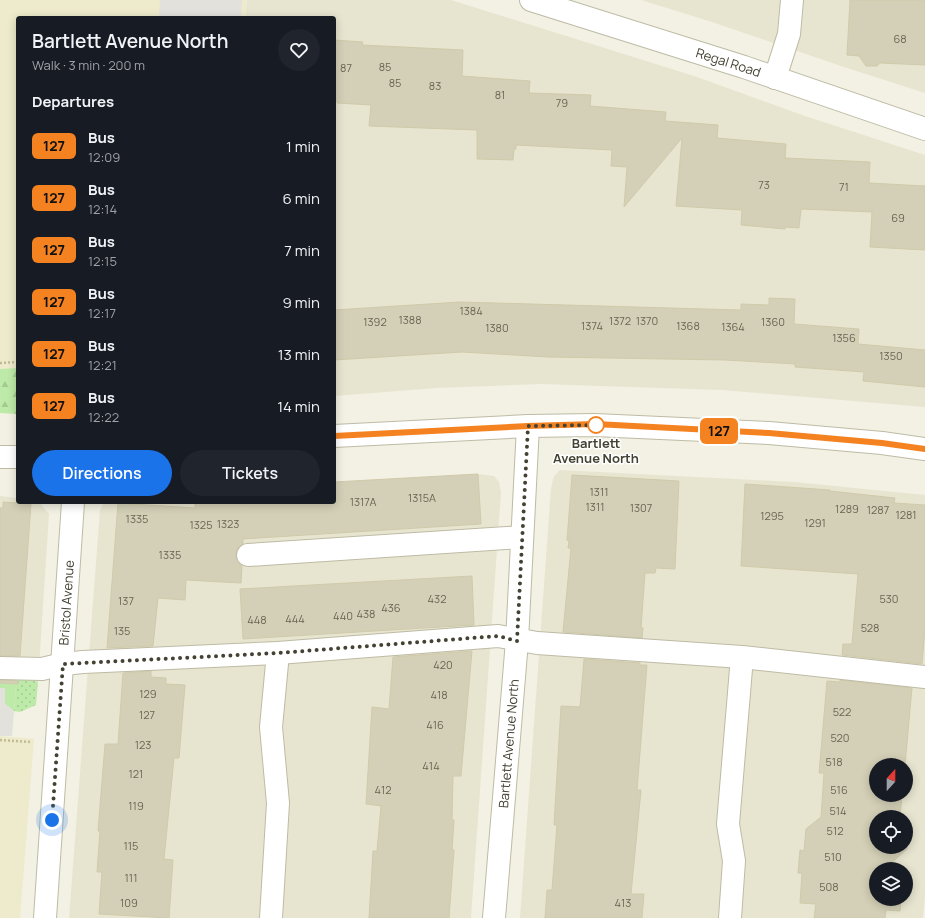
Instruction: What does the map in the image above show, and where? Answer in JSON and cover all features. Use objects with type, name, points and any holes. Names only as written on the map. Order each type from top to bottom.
[{"type":"street","name":"Regal Road","points":[[531,0],[775,78],[925,129]]},
{"type":"street","points":[[775,78],[789,34],[792,0]]},
{"type":"street","points":[[336,436],[595,424],[769,433],[882,443],[925,449]]},
{"type":"street","name":"Bartlett Avenue North","points":[[494,918],[517,641],[528,426]]},
{"type":"street","points":[[0,457],[16,457]]},
{"type":"street","name":"Bristol Avenue","points":[[45,918],[73,504]]},
{"type":"street","points":[[248,555],[522,537]]},
{"type":"street","points":[[0,668],[42,669],[63,664],[278,653],[498,636],[517,641],[742,657],[925,677]]},
{"type":"street","points":[[271,918],[278,803],[271,727],[278,653]]},
{"type":"street","points":[[730,918],[734,861],[728,824],[742,657]]},
{"type":"path","points":[[0,363],[16,362]]},
{"type":"path","points":[[0,740],[36,742]]},
{"type":"shaded area","points":[[0,0],[247,0],[245,16],[16,16],[16,414],[0,413]]},
{"type":"shaded area","points":[[160,0],[242,0],[241,16],[159,16]]},
{"type":"shaded area","points":[[247,0],[451,0],[694,76],[805,116],[925,155],[925,407],[722,390],[541,384],[436,388],[336,396],[336,16],[245,16]]},
{"type":"shaded area","points":[[641,0],[925,0],[925,93],[709,21]]},
{"type":"shaded area","points":[[560,470],[794,482],[925,495],[925,895],[923,918],[520,918],[551,488],[554,476]]},
{"type":"shaded area","points":[[478,474],[494,476],[499,482],[501,492],[471,918],[69,918],[100,510],[103,504],[336,504],[336,482]]},
{"type":"shaded area","points":[[0,496],[16,498],[16,504],[41,504],[49,514],[38,682],[17,676],[0,676]]},
{"type":"shaded area","points":[[0,688],[5,688],[5,704],[14,711],[12,736],[0,736]]},
{"type":"shaded area","points":[[0,736],[34,739],[20,918],[0,918]]},
{"type":"green space","points":[[16,368],[16,414],[0,413],[0,369]]},
{"type":"green space","points":[[0,676],[17,676],[14,711],[5,704],[5,688],[0,688]]},
{"type":"green space","points":[[17,676],[38,682],[36,705],[20,712],[14,711]]},
{"type":"building","points":[[850,0],[925,0],[925,65],[880,63],[877,66],[866,66],[859,56],[847,55]]},
{"type":"building","points":[[336,40],[363,42],[362,45],[463,50],[462,76],[530,81],[529,93],[591,95],[590,106],[666,112],[665,121],[718,125],[717,138],[786,144],[785,158],[870,162],[869,183],[925,186],[925,250],[870,247],[872,212],[801,209],[799,228],[785,227],[785,229],[741,225],[742,210],[676,206],[682,138],[624,207],[627,167],[611,166],[612,150],[516,145],[513,160],[477,159],[477,130],[369,126],[371,105],[337,103]]},
{"type":"building","points":[[769,298],[795,299],[794,324],[859,329],[858,344],[925,350],[925,387],[863,381],[864,372],[795,367],[795,364],[725,360],[548,357],[462,352],[336,360],[336,310],[460,302],[741,310],[741,304],[769,305]]},
{"type":"building","points":[[478,474],[481,524],[243,539],[243,544],[237,549],[236,555],[237,562],[242,566],[241,583],[186,580],[185,600],[158,598],[153,646],[107,648],[118,504],[195,508],[195,504],[336,504],[336,482]]},
{"type":"building","points":[[572,475],[679,481],[675,569],[656,568],[655,573],[645,573],[641,628],[643,628],[642,638],[563,632],[571,548],[568,548],[569,541],[567,540]]},
{"type":"building","points":[[745,484],[830,490],[895,498],[894,503],[925,505],[925,629],[922,664],[842,655],[843,644],[852,644],[858,574],[741,566]]},
{"type":"building","points":[[3,502],[31,504],[20,656],[0,656],[0,508],[3,508]]},
{"type":"building","points":[[472,576],[474,625],[243,639],[240,589]]},
{"type":"building","points":[[472,651],[461,776],[453,776],[452,820],[454,820],[452,850],[454,850],[449,918],[369,918],[373,851],[377,851],[381,806],[366,804],[372,707],[389,709],[393,657]]},
{"type":"building","points":[[584,659],[640,663],[640,665],[647,665],[637,790],[641,790],[631,894],[644,894],[642,918],[545,918],[547,890],[552,890],[557,825],[554,825],[561,706],[580,707]]},
{"type":"building","points":[[151,671],[151,677],[166,678],[166,684],[185,685],[179,758],[174,758],[164,859],[173,860],[169,918],[99,914],[102,872],[97,872],[100,831],[98,831],[105,744],[118,744],[123,673]]},
{"type":"building","points":[[0,680],[18,681],[18,684],[0,683]]},
{"type":"building","points":[[840,680],[912,688],[906,758],[869,758],[869,802],[901,802],[901,810],[869,810],[869,854],[901,854],[892,862],[869,862],[869,906],[900,906],[900,911],[886,910],[885,918],[814,918],[816,904],[800,903],[802,873],[798,873],[800,850],[804,851],[806,829],[821,817],[824,773],[819,773],[827,681],[840,682]]},
{"type":"bus line","name":"127","points":[[336,436],[595,424],[769,433],[882,443],[925,449]]},
{"type":"place","name":"Bartlett Avenue North","points":[[596,425]]},
{"type":"route","points":[[52,820],[63,664],[278,653],[498,636],[517,641],[520,606],[528,426],[596,425]]}]
